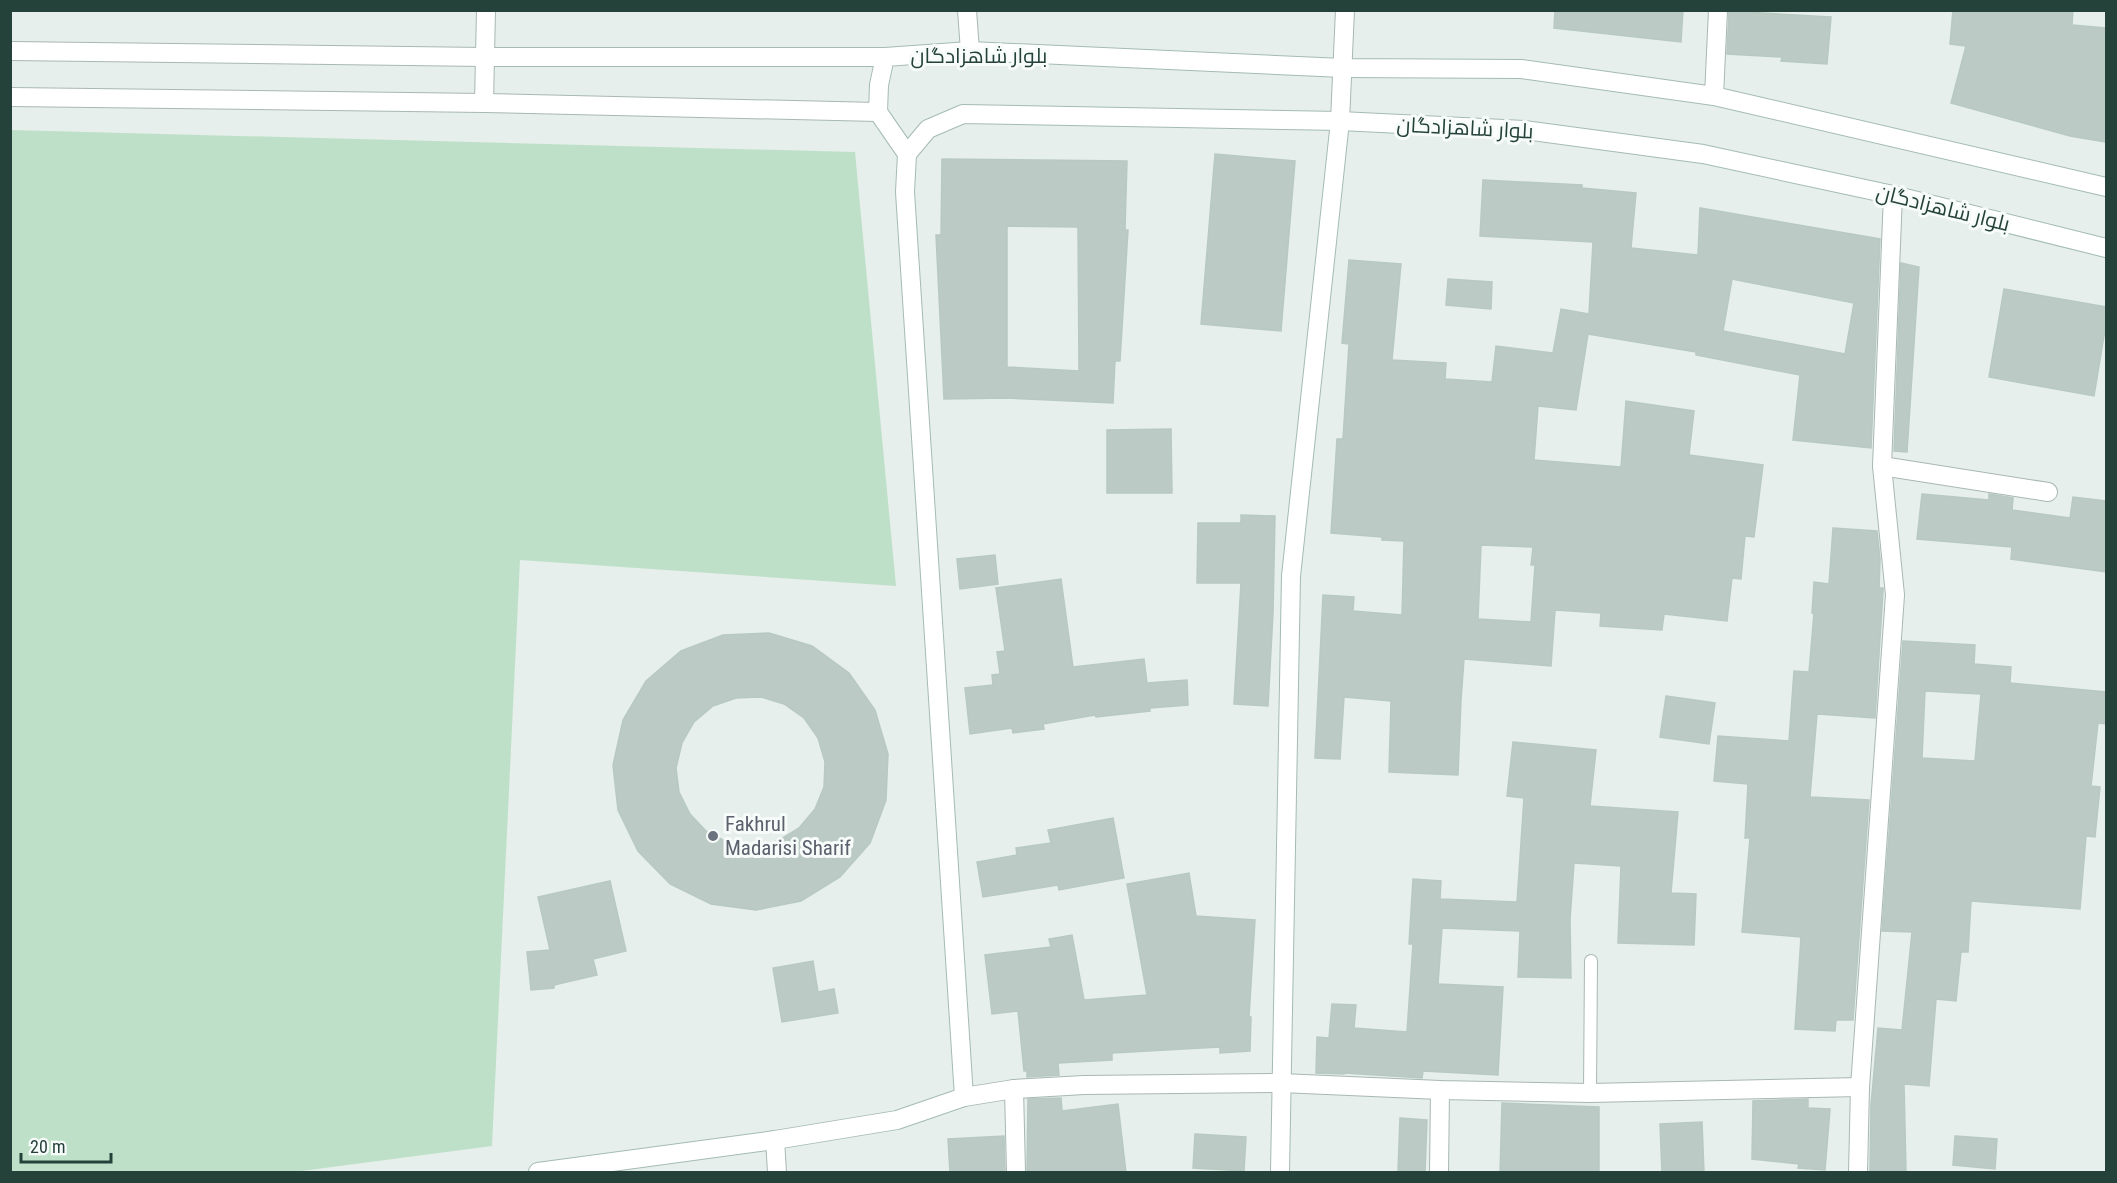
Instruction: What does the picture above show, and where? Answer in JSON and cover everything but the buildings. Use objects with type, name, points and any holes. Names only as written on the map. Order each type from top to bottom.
[{"type":"street","points":[[484,103],[486,10]]},
{"type":"street","points":[[967,10],[970,51]]},
{"type":"street","points":[[1280,1173],[1291,576],[1340,121],[1345,10]]},
{"type":"street","points":[[1714,96],[1718,10]]},
{"type":"street","points":[[10,51],[484,57],[885,57]]},
{"type":"street","name":"بلوار شاهزادگان","points":[[878,112],[879,85],[885,57],[970,51],[1343,68],[1521,69],[1714,96],[2106,187]]},
{"type":"street","points":[[10,97],[484,103],[878,112],[907,154],[905,192],[964,1097]]},
{"type":"street","name":"بلوار شاهزادگان","points":[[907,154],[928,129],[963,114],[1340,121],[1524,130],[1703,154],[1893,195],[2106,248]]},
{"type":"street","points":[[1858,1173],[1860,1087],[1895,595],[1882,466],[1893,195]]},
{"type":"street","points":[[1882,466],[2048,492]]},
{"type":"street","points":[[538,1173],[587,1169],[897,1120],[964,1097],[1014,1089],[1281,1083],[1440,1090],[1590,1093],[1860,1087]]},
{"type":"street","points":[[1014,1089],[1016,1173]]},
{"type":"street","points":[[1439,1173],[1440,1090]]},
{"type":"street","points":[[775,1140],[777,1173]]},
{"type":"lane","points":[[1590,1093],[1591,961]]},
{"type":"green space","points":[[11,130],[855,152],[896,586],[520,560],[492,1146],[294,1172],[11,1172]]},
{"type":"place","name":"Fakhrul Madarisi Sharif","points":[[713,836]]}]
